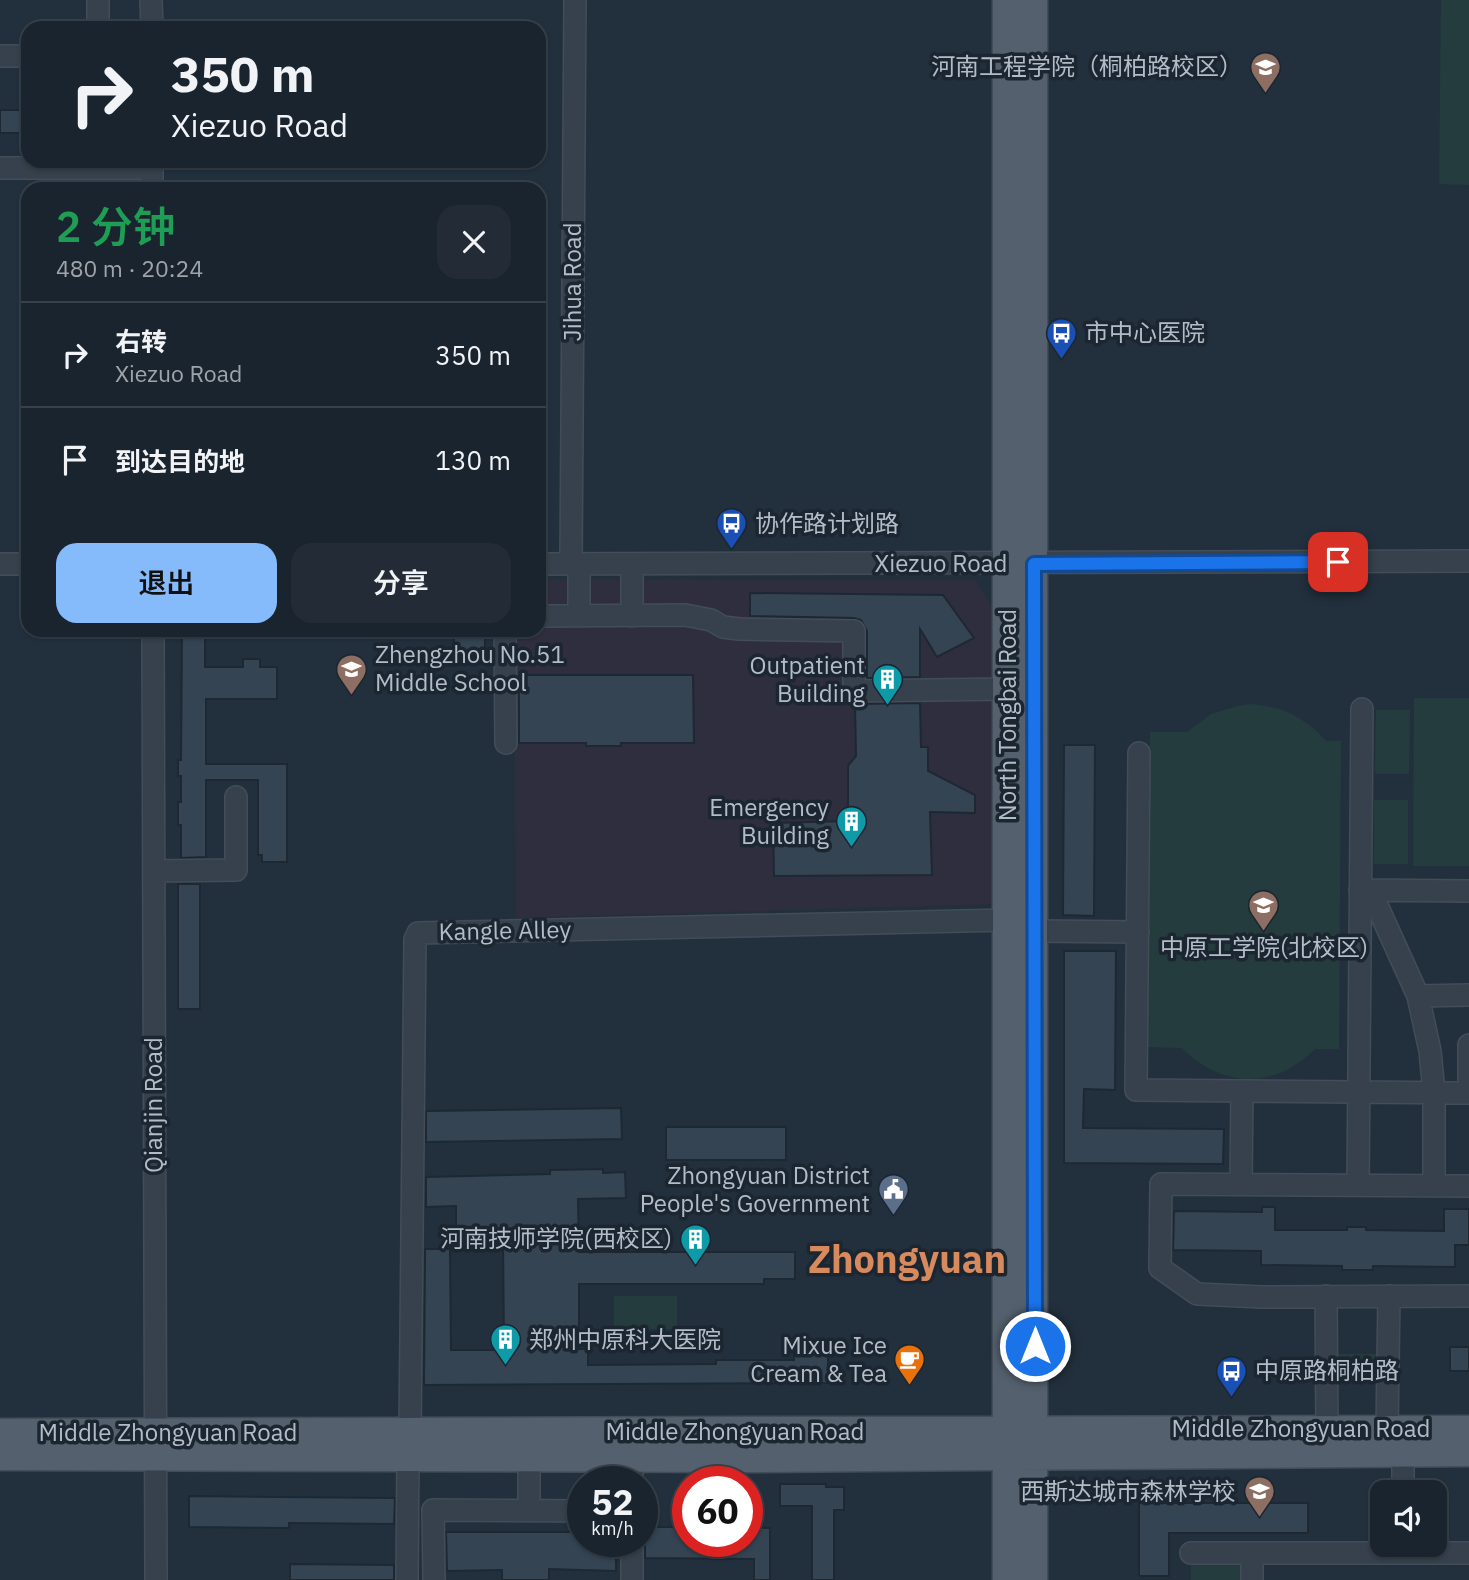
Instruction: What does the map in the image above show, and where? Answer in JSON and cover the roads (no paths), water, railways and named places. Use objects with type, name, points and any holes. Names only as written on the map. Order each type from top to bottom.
[{"type":"main road","name":"North Tongbai Road","points":[[1007,0],[1021,564],[1035,931],[1021,1443]]},
{"type":"main road","name":"North Tongbai Road","points":[[1021,1443],[1008,920],[1007,690],[1021,564],[1033,0]]},
{"type":"main road","name":"Middle Zhongyuan Road","points":[[658,1468],[1021,1443],[1327,1429],[1469,1430]]},
{"type":"main road","name":"Middle Zhongyuan Road","points":[[0,1433],[155,1445]]},
{"type":"main road","name":"Middle Zhongyuan Road","points":[[0,1456],[155,1445],[1021,1443],[1469,1452]]},
{"type":"main road","points":[[1007,1580],[1021,1443]]},
{"type":"main road","points":[[1021,1443],[1033,1580]]},
{"type":"main road","name":"Middle Zhongyuan Road","points":[[409,1445],[598,1466]]},
{"type":"street","points":[[98,0],[98,21]]},
{"type":"street","points":[[152,0],[152,21]]},
{"type":"street","name":"Jihua Road","points":[[575,0],[575,564],[579,616]]},
{"type":"street","points":[[0,56],[21,56]]},
{"type":"street","points":[[0,168],[152,173]]},
{"type":"street","name":"Xiezuo Road","points":[[546,564],[1469,561]]},
{"type":"street","points":[[0,564],[21,564]]},
{"type":"street","points":[[632,564],[632,616]]},
{"type":"street","points":[[546,616],[685,615],[739,629],[854,631],[854,691],[1007,690]]},
{"type":"street","name":"Qianjin Road","points":[[153,637],[156,1580]]},
{"type":"street","points":[[505,637],[506,743]]},
{"type":"street","points":[[1358,1185],[1358,1092],[1365,890],[1362,709]]},
{"type":"street","points":[[1139,753],[1136,1090],[1469,1093],[1469,1045]]},
{"type":"street","points":[[154,871],[236,870],[236,797]]},
{"type":"street","points":[[1365,890],[1469,891]]},
{"type":"street","points":[[1365,890],[1418,996],[1430,1051],[1434,1092],[1434,1186]]},
{"type":"street","name":"Kangle Alley","points":[[409,1445],[415,939],[418,933],[1008,920]]},
{"type":"street","points":[[1035,931],[1138,932]]},
{"type":"street","points":[[1418,996],[1469,995]]},
{"type":"street","points":[[1241,1184],[1242,1091]]},
{"type":"street","points":[[1469,1186],[1161,1184],[1160,1268],[1197,1294],[1262,1297],[1469,1296]]},
{"type":"street","points":[[1326,1296],[1327,1429]]},
{"type":"street","points":[[1387,1429],[1389,1296]]},
{"type":"street","points":[[407,1580],[409,1445]]},
{"type":"street","points":[[1403,1452],[1403,1480]]},
{"type":"street","points":[[529,1458],[529,1510]]},
{"type":"street","points":[[434,1580],[433,1510],[567,1511]]},
{"type":"street","points":[[1191,1553],[1370,1550]]},
{"type":"street","points":[[1447,1552],[1469,1553]]},
{"type":"street","points":[[1252,1553],[1252,1580]]},
{"type":"street","points":[[632,1557],[632,1580]]},
{"type":"place","name":"河南工程学院（桐柏路校区）","points":[[1266,94]]},
{"type":"place","name":"市中心医院","points":[[1062,360]]},
{"type":"place","name":"协作路计划路","points":[[732,551]]},
{"type":"place","name":"Zhengzhou No.51 Middle School","points":[[352,696]]},
{"type":"place","name":"Outpatient Building","points":[[888,707]]},
{"type":"place","name":"Emergency Building","points":[[852,849]]},
{"type":"place","name":"中原工学院(北校区)","points":[[1264,933]]},
{"type":"place","name":"Zhongyuan District People's Government","points":[[893,1217]]},
{"type":"place","name":"河南技师学院(西校区)","points":[[695,1266]]},
{"type":"place","name":"郑州中原科大医院","points":[[506,1367]]},
{"type":"place","name":"Mixue Ice Cream & Tea","points":[[910,1387]]},
{"type":"place","name":"中原路桐柏路","points":[[1232,1398]]},
{"type":"place","name":"西斯达城市森林学校","points":[[1259,1519]]},
{"type":"district","name":"Zhongyuan","points":[[907,1260]]}]
